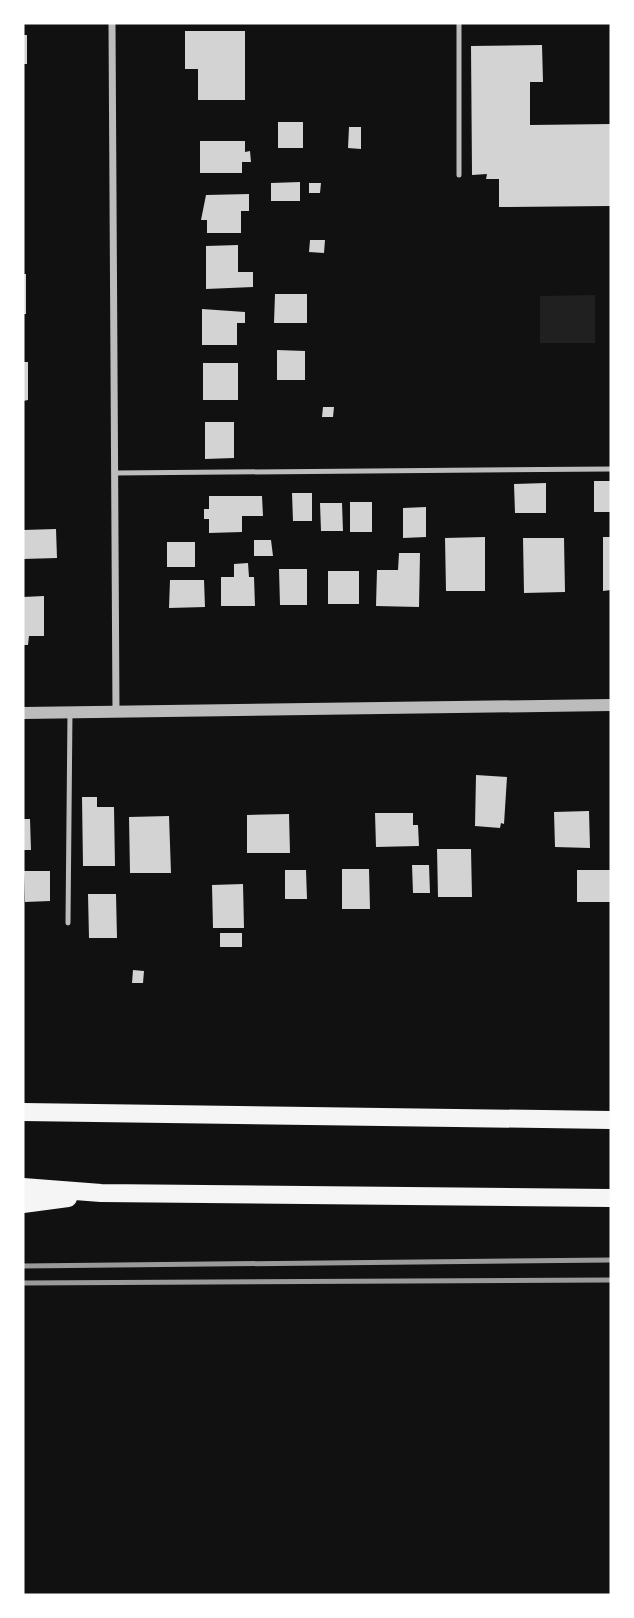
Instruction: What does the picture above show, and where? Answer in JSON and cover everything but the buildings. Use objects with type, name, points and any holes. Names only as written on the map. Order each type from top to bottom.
[{"type":"main road","points":[[23,1112],[611,1120]]},
{"type":"main road","points":[[23,1187],[101,1194],[611,1198]]},
{"type":"main road","points":[[23,1204],[101,1194]]},
{"type":"street","points":[[112,23],[116,711]]},
{"type":"street","points":[[23,713],[611,705]]},
{"type":"lane","points":[[458,23],[459,175]]},
{"type":"lane","points":[[115,473],[611,469]]},
{"type":"lane","points":[[68,923],[70,712]]},
{"type":"shaded area","points":[[595,295],[595,343],[540,343],[540,296]]},
{"type":"railway","points":[[23,1266],[611,1260]]},
{"type":"railway","points":[[23,1283],[611,1280]]}]
